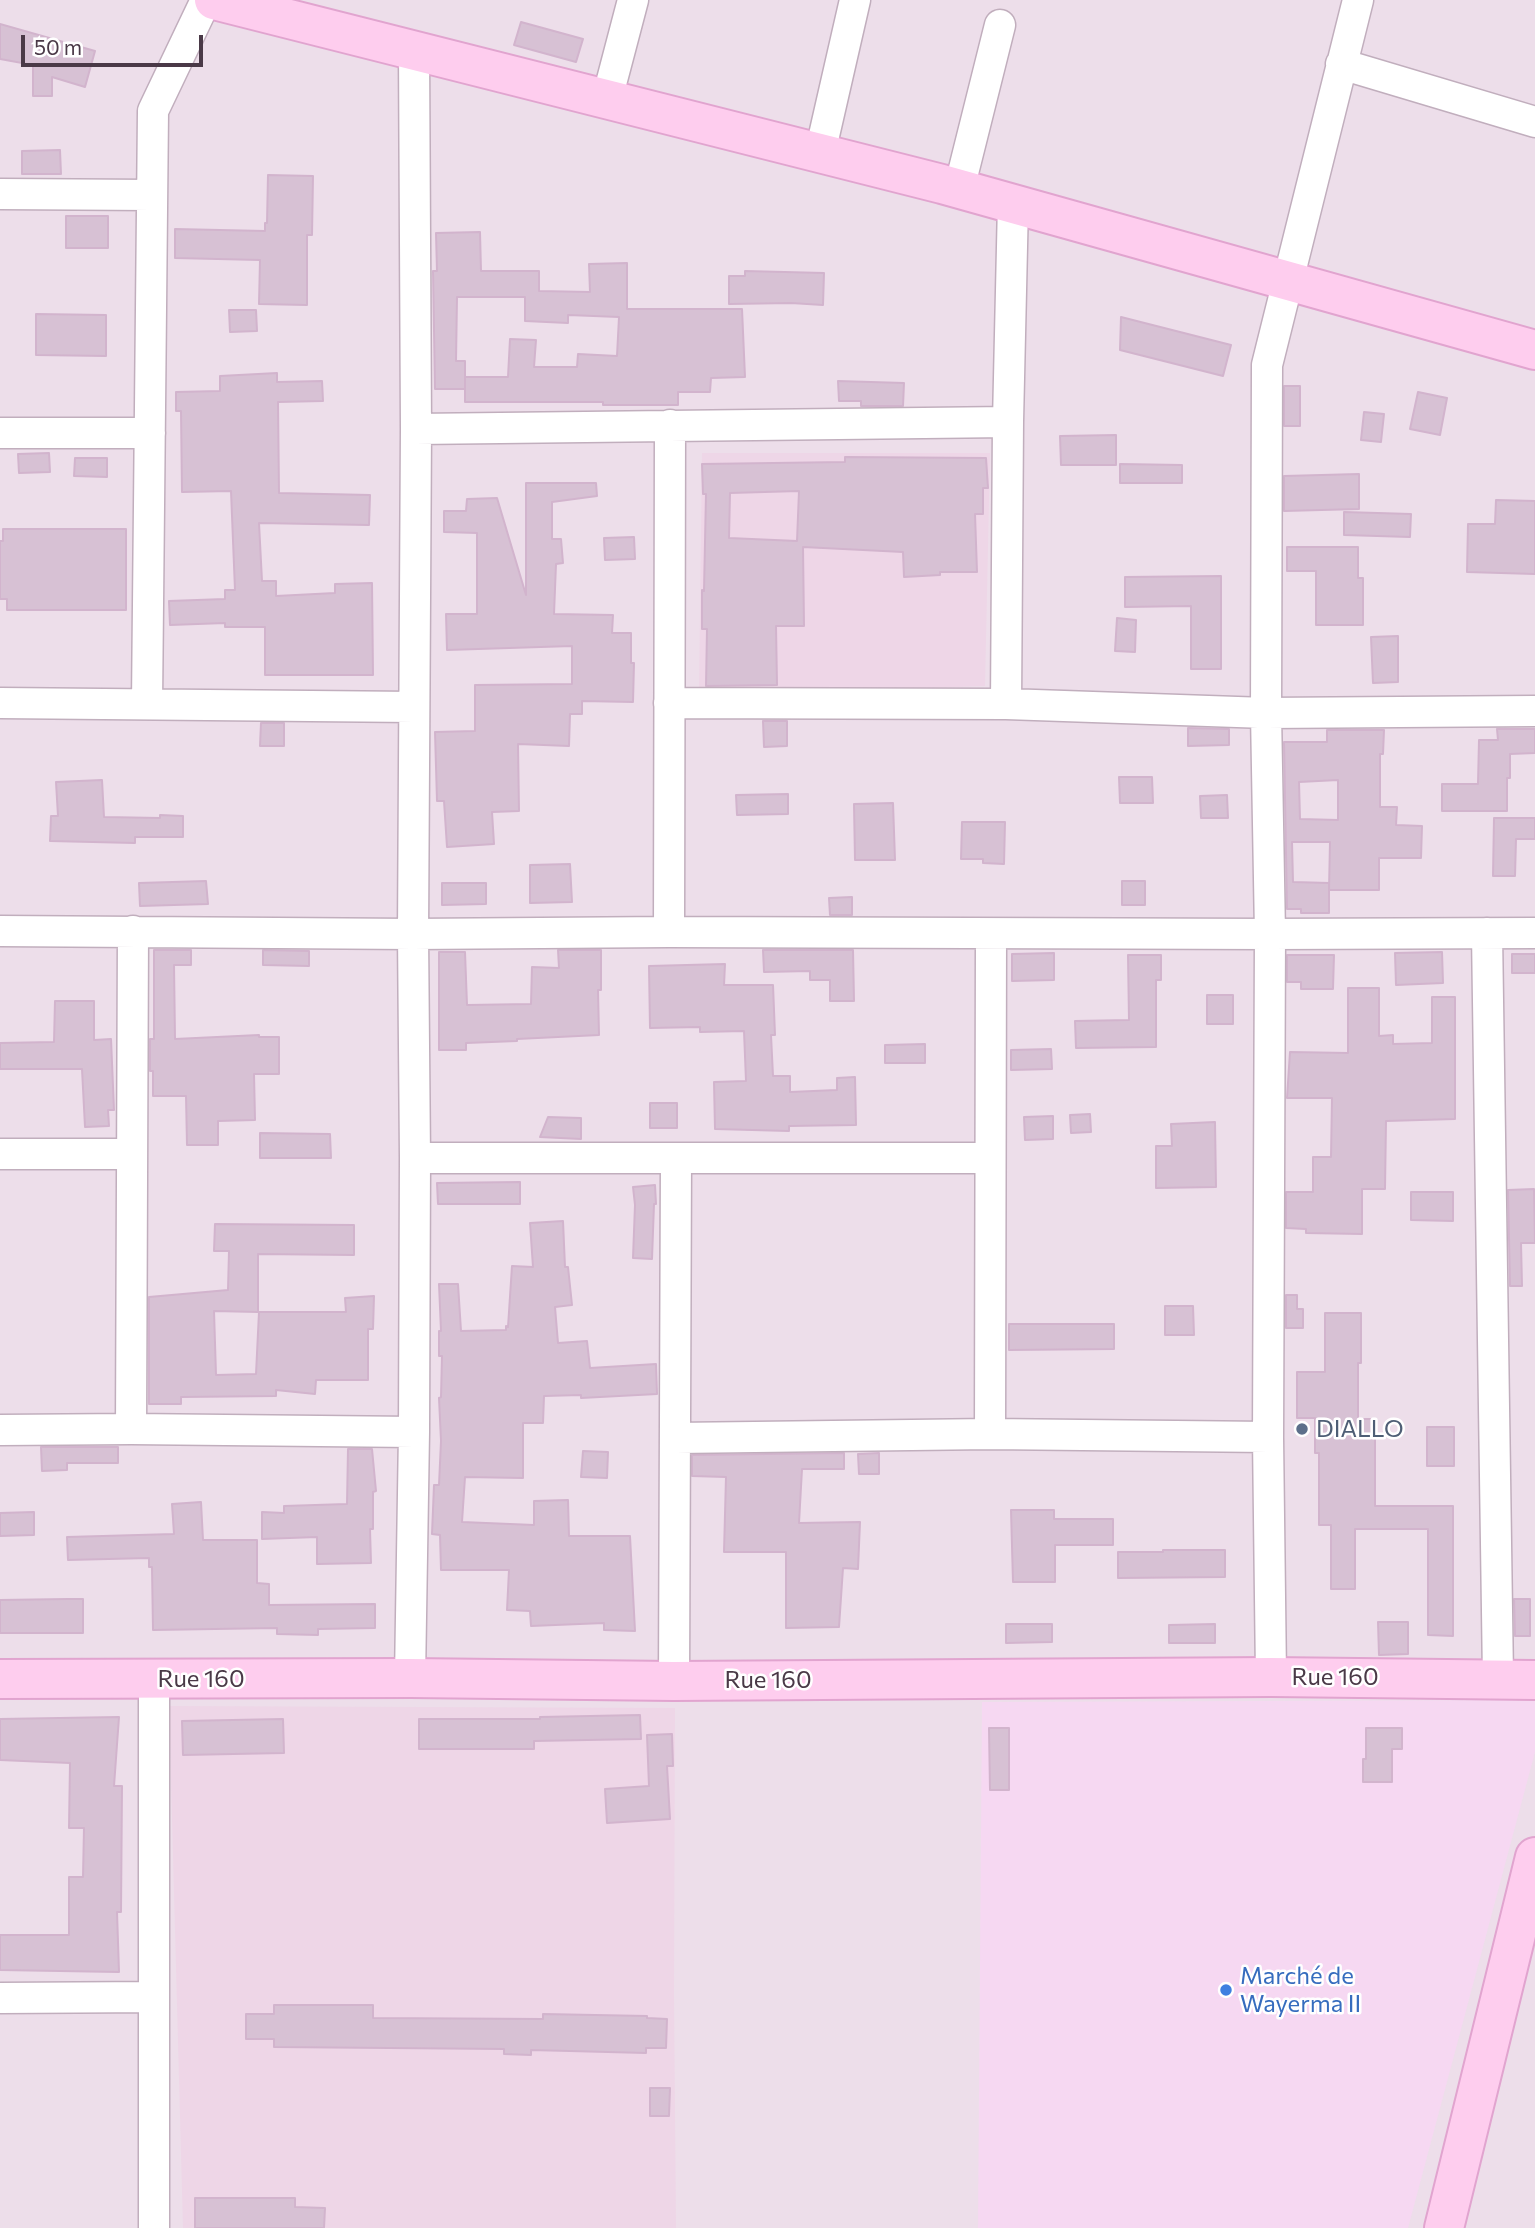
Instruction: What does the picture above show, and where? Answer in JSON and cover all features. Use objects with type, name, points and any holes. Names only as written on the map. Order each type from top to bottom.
[{"type":"street","points":[[148,703],[153,111],[206,0]]},
{"type":"street","points":[[214,0],[1013,203],[1535,350]]},
{"type":"street","points":[[607,99],[634,0]]},
{"type":"street","points":[[820,153],[855,0]]},
{"type":"street","points":[[1271,1676],[1268,1437],[1270,934],[1266,713],[1267,365],[1358,0]]},
{"type":"street","points":[[959,189],[1000,25]]},
{"type":"street","points":[[410,1678],[415,1158],[414,51]]},
{"type":"street","points":[[1341,65],[1535,122]]},
{"type":"street","points":[[0,194],[151,195]]},
{"type":"street","points":[[1006,704],[1007,422],[1013,203]]},
{"type":"street","points":[[415,429],[1007,422]]},
{"type":"street","points":[[669,932],[670,425]]},
{"type":"street","points":[[0,433],[150,433]]},
{"type":"street","points":[[0,703],[414,707]]},
{"type":"street","points":[[669,703],[1006,704],[1266,713],[1535,711]]},
{"type":"street","points":[[0,931],[413,934],[1535,933]]},
{"type":"street","points":[[131,1429],[133,931]]},
{"type":"street","points":[[1487,933],[1517,1679]]},
{"type":"street","points":[[990,1434],[991,934]]},
{"type":"street","points":[[0,1154],[132,1154]]},
{"type":"street","points":[[415,1158],[990,1157]]},
{"type":"street","points":[[674,1681],[676,1159]]},
{"type":"street","points":[[0,1430],[414,1432]]},
{"type":"street","points":[[676,1438],[990,1434],[1268,1437]]},
{"type":"street","name":"Rue 160","points":[[0,1679],[410,1678],[674,1681],[1271,1676],[1517,1679]]},
{"type":"street","points":[[153,2228],[154,1679]]},
{"type":"street","points":[[1444,2228],[1523,1958],[1535,1857]]},
{"type":"street","points":[[0,1998],[154,1997]]},
{"type":"shaded area","points":[[0,0],[1535,0],[1535,2228],[0,2228]]},
{"type":"shaded area","points":[[702,453],[990,453],[985,686],[699,696]]},
{"type":"shaded area","name":"Marché de Wayerma II","points":[[1535,1700],[1535,1752],[1408,2228],[978,2228],[982,1702]]},
{"type":"shaded area","points":[[169,1706],[675,1708],[676,2228],[183,2228]]},
{"type":"building","points":[[521,22],[583,39],[576,62],[514,45]]},
{"type":"building","points":[[0,24],[95,51],[85,87],[52,77],[52,96],[33,96],[33,65],[0,59]]},
{"type":"building","points":[[60,150],[61,174],[22,174],[22,151]]},
{"type":"building","points":[[268,175],[313,176],[312,235],[307,235],[307,305],[259,304],[260,260],[175,258],[175,229],[265,231]]},
{"type":"building","points":[[66,216],[108,216],[108,248],[66,248]]},
{"type":"building","points":[[480,232],[481,271],[539,271],[539,291],[590,292],[589,264],[627,263],[627,309],[742,309],[745,377],[711,378],[710,392],[678,392],[678,405],[465,402],[465,389],[435,389],[433,271],[437,271],[436,233]],"holes":[[[457,297],[525,297],[525,321],[568,323],[568,315],[619,317],[617,356],[578,354],[577,367],[534,367],[536,340],[510,339],[508,377],[465,377],[465,361],[456,361]]]},
{"type":"building","points":[[745,271],[824,273],[823,305],[729,304],[729,276],[745,276]]},
{"type":"building","points":[[229,310],[256,310],[257,331],[230,332]]},
{"type":"building","points":[[36,314],[106,315],[106,356],[36,355]]},
{"type":"building","points":[[1121,317],[1231,345],[1223,376],[1120,350]]},
{"type":"building","points":[[277,373],[277,382],[322,381],[323,401],[278,402],[279,493],[370,495],[369,525],[259,523],[262,581],[276,581],[276,596],[335,593],[335,584],[372,583],[373,675],[265,675],[265,627],[225,627],[225,623],[170,625],[169,601],[225,599],[225,590],[235,590],[231,491],[182,492],[181,411],[176,411],[176,392],[220,391],[220,376]]},
{"type":"building","points":[[838,381],[904,383],[903,406],[861,406],[861,401],[839,401]]},
{"type":"building","points":[[1284,386],[1300,386],[1300,426],[1284,426]]},
{"type":"building","points":[[1418,392],[1447,398],[1440,435],[1410,429]]},
{"type":"building","points":[[1364,412],[1384,414],[1381,442],[1361,440]]},
{"type":"building","points":[[1116,435],[1116,465],[1061,465],[1060,436]]},
{"type":"building","points":[[49,453],[50,472],[19,473],[18,454]]},
{"type":"building","points":[[845,457],[986,458],[988,488],[983,488],[983,514],[975,514],[977,572],[940,572],[940,575],[904,577],[903,552],[803,547],[804,626],[776,626],[777,685],[706,686],[707,629],[702,629],[702,590],[704,591],[706,494],[703,494],[702,464],[845,462]],"holes":[[[799,491],[797,541],[729,538],[730,493]]]},
{"type":"building","points":[[75,458],[107,458],[107,477],[74,476]]},
{"type":"building","points":[[1120,464],[1182,465],[1182,483],[1120,483]]},
{"type":"building","points":[[1359,474],[1359,509],[1284,511],[1284,476]]},
{"type":"building","points":[[526,483],[596,483],[597,496],[552,502],[552,539],[561,539],[563,563],[556,564],[554,614],[613,615],[612,633],[631,633],[631,663],[634,663],[633,702],[582,701],[582,714],[570,714],[569,746],[518,744],[519,811],[492,812],[494,844],[447,847],[444,801],[437,801],[435,732],[475,731],[475,685],[572,684],[572,646],[447,650],[446,614],[477,614],[477,533],[444,532],[444,511],[466,511],[467,499],[497,498],[526,595]]},
{"type":"building","points":[[1496,500],[1535,501],[1535,574],[1467,572],[1468,524],[1495,524]]},
{"type":"building","points":[[1344,512],[1411,514],[1410,537],[1344,535]]},
{"type":"building","points":[[3,529],[126,529],[126,610],[7,610],[7,599],[0,599],[0,541],[3,541]]},
{"type":"building","points":[[634,537],[635,559],[605,560],[604,538]]},
{"type":"building","points":[[1287,547],[1358,547],[1358,578],[1363,578],[1363,625],[1316,625],[1316,571],[1287,571]]},
{"type":"building","points":[[1221,576],[1221,669],[1191,669],[1191,606],[1125,607],[1125,577]]},
{"type":"building","points":[[1117,618],[1136,620],[1135,652],[1115,651]]},
{"type":"building","points":[[1398,636],[1398,682],[1373,683],[1371,637]]},
{"type":"building","points":[[763,721],[787,721],[787,746],[764,747]]},
{"type":"building","points":[[261,723],[284,723],[284,746],[260,746]]},
{"type":"building","points":[[1188,728],[1229,729],[1229,745],[1188,746]]},
{"type":"building","points":[[1497,729],[1535,729],[1535,753],[1510,754],[1507,811],[1442,811],[1442,784],[1478,784],[1479,740],[1498,740]]},
{"type":"building","points":[[1327,730],[1384,730],[1383,754],[1380,754],[1380,807],[1397,807],[1396,825],[1422,826],[1421,858],[1379,858],[1379,890],[1329,890],[1329,913],[1301,913],[1301,909],[1287,909],[1284,742],[1327,742]],"holes":[[[1338,780],[1338,820],[1300,819],[1299,782]],[[1292,842],[1330,842],[1329,890],[1329,883],[1293,882]]]},
{"type":"building","points":[[1119,777],[1152,777],[1153,803],[1120,803]]},
{"type":"building","points":[[102,780],[104,817],[183,816],[183,837],[135,837],[135,843],[50,841],[51,816],[58,816],[56,782]]},
{"type":"building","points":[[788,794],[788,814],[737,815],[736,795]]},
{"type":"building","points":[[1227,795],[1228,818],[1201,818],[1200,796]]},
{"type":"building","points":[[893,803],[895,860],[855,860],[854,804]]},
{"type":"building","points":[[1494,818],[1535,818],[1535,839],[1516,839],[1515,876],[1493,876]]},
{"type":"building","points":[[962,822],[1005,822],[1004,864],[983,863],[983,859],[961,859]]},
{"type":"building","points":[[570,864],[572,902],[530,903],[530,865]]},
{"type":"building","points":[[206,881],[208,904],[140,906],[139,883]]},
{"type":"building","points":[[1122,881],[1145,881],[1145,905],[1122,905]]},
{"type":"building","points":[[442,883],[486,883],[486,904],[442,905]]},
{"type":"building","points":[[852,897],[852,915],[830,915],[829,898]]},
{"type":"building","points":[[154,950],[191,950],[191,965],[174,965],[175,1039],[259,1035],[279,1037],[279,1074],[254,1074],[255,1120],[218,1121],[218,1145],[187,1145],[186,1096],[153,1096],[150,1039],[154,1039]]},
{"type":"building","points":[[263,950],[309,951],[309,966],[263,965]]},
{"type":"building","points":[[558,950],[601,950],[599,1035],[466,1043],[466,1050],[439,1050],[439,952],[465,952],[467,1005],[531,1004],[532,967],[559,968]]},
{"type":"building","points":[[763,950],[853,950],[854,1001],[830,1001],[830,980],[810,980],[810,971],[764,972]]},
{"type":"building","points":[[1442,952],[1443,983],[1396,985],[1395,953]]},
{"type":"building","points":[[1054,953],[1054,980],[1012,981],[1012,954]]},
{"type":"building","points":[[1512,954],[1535,954],[1535,973],[1512,973]]},
{"type":"building","points":[[1128,955],[1161,955],[1161,980],[1156,980],[1156,1047],[1076,1048],[1075,1021],[1129,1020]]},
{"type":"building","points":[[1287,955],[1334,955],[1333,989],[1301,989],[1301,982],[1287,982]]},
{"type":"building","points":[[725,964],[724,985],[773,985],[773,1076],[790,1076],[790,1092],[837,1090],[837,1078],[855,1077],[856,1125],[789,1126],[789,1131],[715,1129],[714,1082],[746,1081],[744,1031],[700,1032],[700,1027],[650,1028],[649,966]]},
{"type":"building","points":[[1348,988],[1379,988],[1379,1036],[1393,1035],[1393,1044],[1432,1043],[1432,997],[1455,997],[1455,1119],[1386,1121],[1385,1189],[1362,1189],[1362,1234],[1306,1233],[1306,1229],[1286,1228],[1286,1192],[1313,1192],[1313,1157],[1331,1157],[1332,1098],[1287,1098],[1290,1052],[1348,1053]]},
{"type":"building","points":[[1207,995],[1233,995],[1233,1024],[1207,1024]]},
{"type":"building","points":[[55,1001],[94,1001],[94,1040],[111,1039],[114,1110],[108,1110],[109,1126],[85,1127],[82,1069],[0,1069],[0,1043],[54,1042]]},
{"type":"building","points":[[925,1044],[925,1063],[885,1063],[885,1045]]},
{"type":"building","points":[[1051,1049],[1052,1069],[1011,1070],[1011,1050]]},
{"type":"building","points":[[650,1103],[677,1103],[677,1128],[650,1128]]},
{"type":"building","points":[[1090,1114],[1091,1132],[1071,1133],[1070,1115]]},
{"type":"building","points":[[1053,1116],[1053,1139],[1025,1140],[1024,1117]]},
{"type":"building","points":[[548,1117],[581,1118],[581,1139],[540,1137]]},
{"type":"building","points":[[1215,1122],[1216,1187],[1156,1188],[1156,1146],[1172,1146],[1171,1124]]},
{"type":"building","points":[[260,1133],[330,1134],[331,1158],[260,1158]]},
{"type":"building","points":[[520,1182],[520,1204],[438,1204],[437,1183]]},
{"type":"building","points":[[655,1185],[652,1259],[633,1258],[633,1187]]},
{"type":"building","points":[[1534,1189],[1535,1243],[1521,1243],[1522,1286],[1510,1286],[1508,1190]]},
{"type":"building","points":[[1411,1192],[1453,1192],[1453,1221],[1411,1220]]},
{"type":"building","points":[[563,1221],[565,1267],[568,1267],[572,1305],[555,1307],[558,1343],[587,1341],[590,1368],[656,1364],[657,1394],[581,1398],[581,1395],[544,1396],[543,1423],[523,1423],[523,1478],[465,1477],[462,1522],[534,1525],[534,1501],[568,1500],[569,1536],[630,1536],[635,1631],[604,1630],[604,1623],[531,1626],[530,1611],[507,1610],[509,1570],[441,1570],[440,1535],[432,1534],[434,1485],[439,1485],[441,1441],[439,1284],[458,1284],[461,1331],[506,1330],[512,1266],[533,1267],[530,1223]]},
{"type":"building","points":[[215,1224],[354,1225],[354,1255],[258,1254],[258,1312],[214,1311],[216,1375],[256,1374],[259,1312],[346,1312],[345,1298],[374,1296],[373,1329],[368,1329],[368,1380],[316,1380],[315,1394],[276,1390],[276,1396],[181,1397],[181,1404],[149,1404],[149,1297],[228,1290],[229,1251],[214,1251]]},
{"type":"building","points":[[1286,1295],[1297,1295],[1297,1309],[1303,1309],[1303,1328],[1286,1328]]},
{"type":"building","points":[[1165,1306],[1193,1306],[1194,1335],[1165,1335]]},
{"type":"building","points":[[1325,1313],[1361,1313],[1358,1419],[1375,1419],[1375,1506],[1453,1506],[1453,1636],[1428,1635],[1428,1529],[1355,1529],[1355,1589],[1331,1589],[1331,1525],[1319,1525],[1319,1453],[1315,1453],[1315,1418],[1297,1418],[1297,1372],[1325,1372]]},
{"type":"building","points":[[1009,1324],[1114,1324],[1114,1349],[1009,1350]]},
{"type":"building","points":[[1427,1427],[1454,1427],[1454,1466],[1427,1466]]},
{"type":"building","points":[[41,1447],[118,1447],[118,1463],[67,1463],[67,1470],[42,1471]]},
{"type":"building","points":[[348,1449],[372,1449],[376,1491],[373,1492],[373,1529],[370,1529],[371,1563],[317,1564],[317,1537],[262,1539],[262,1512],[284,1513],[284,1506],[347,1504]]},
{"type":"building","points":[[583,1451],[608,1452],[607,1478],[581,1477]]},
{"type":"building","points":[[844,1453],[844,1469],[802,1469],[799,1523],[860,1522],[858,1569],[843,1568],[839,1627],[786,1628],[786,1552],[724,1552],[726,1477],[692,1476],[692,1455]]},
{"type":"building","points":[[879,1453],[879,1474],[859,1474],[858,1454]]},
{"type":"building","points":[[201,1502],[203,1540],[257,1540],[257,1583],[269,1584],[269,1605],[375,1604],[375,1628],[318,1629],[318,1635],[277,1634],[277,1628],[153,1630],[152,1567],[149,1567],[149,1558],[68,1560],[67,1537],[174,1534],[172,1504]]},
{"type":"building","points":[[1011,1510],[1054,1510],[1054,1519],[1113,1519],[1113,1545],[1055,1545],[1055,1582],[1013,1582]]},
{"type":"building","points":[[34,1512],[34,1535],[0,1536],[0,1513]]},
{"type":"building","points":[[1225,1550],[1225,1577],[1118,1578],[1118,1552]]},
{"type":"building","points":[[83,1599],[83,1633],[0,1633],[0,1600]]},
{"type":"building","points":[[1514,1599],[1530,1599],[1530,1636],[1515,1636]]},
{"type":"building","points":[[1378,1622],[1408,1622],[1408,1654],[1379,1655]]},
{"type":"building","points":[[1006,1624],[1052,1624],[1052,1642],[1006,1643]]},
{"type":"building","points":[[1215,1624],[1215,1643],[1169,1643],[1169,1625]]},
{"type":"building","points":[[640,1715],[641,1739],[534,1741],[534,1749],[419,1749],[419,1719],[540,1719]]},
{"type":"building","points":[[119,1717],[114,1786],[122,1786],[121,1912],[117,1912],[119,1972],[0,1970],[0,1935],[69,1935],[69,1877],[83,1877],[84,1828],[69,1828],[70,1763],[0,1760],[0,1719]]},
{"type":"building","points":[[283,1719],[284,1753],[183,1755],[182,1721]]},
{"type":"building","points":[[989,1728],[1009,1728],[1009,1790],[990,1790]]},
{"type":"building","points":[[1366,1728],[1402,1728],[1402,1749],[1392,1749],[1392,1782],[1363,1782]]},
{"type":"building","points":[[672,1734],[673,1766],[667,1766],[670,1819],[607,1823],[605,1789],[649,1786],[647,1735]]},
{"type":"building","points":[[274,2005],[373,2005],[373,2018],[543,2019],[543,2014],[647,2016],[667,2019],[666,2048],[646,2048],[646,2053],[531,2050],[531,2055],[504,2054],[504,2049],[274,2047],[274,2039],[246,2039],[246,2014],[274,2014]]},
{"type":"building","points":[[650,2088],[670,2088],[669,2116],[650,2116]]},
{"type":"building","points":[[195,2198],[295,2198],[295,2207],[325,2208],[324,2228],[195,2228]]},
{"type":"place","name":"DIALLO","points":[[1302,1429]]},
{"type":"place","name":"Marché de Wayerma II","points":[[1226,1990]]}]
